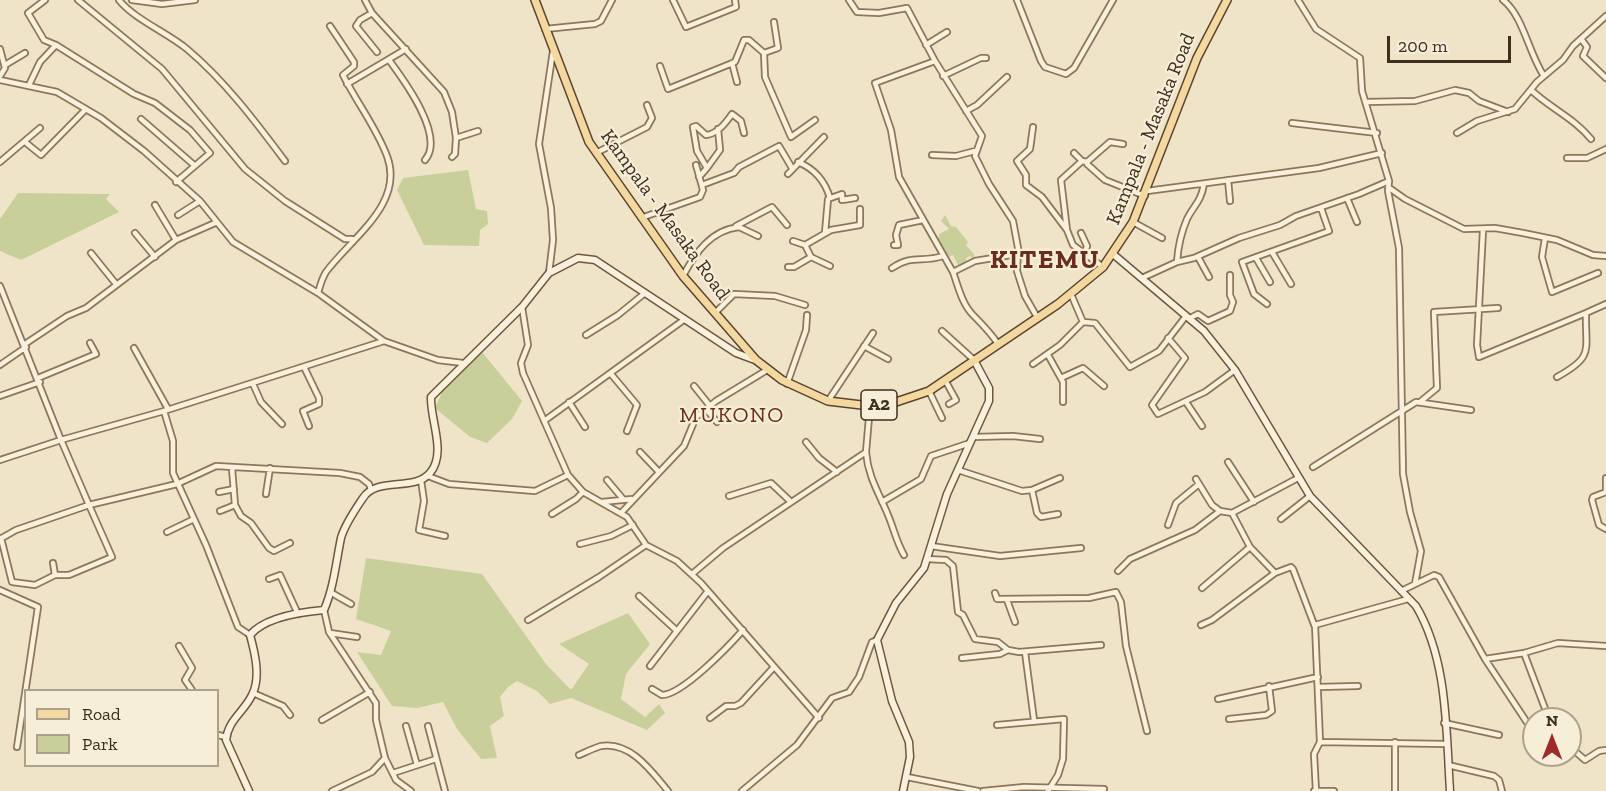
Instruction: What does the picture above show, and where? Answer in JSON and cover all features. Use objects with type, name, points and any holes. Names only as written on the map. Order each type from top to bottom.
[{"type":"main road","name":"Kampala - Masaka Road","points":[[535,0],[576,112],[596,153],[683,276],[756,360],[787,384],[828,401],[870,405],[890,404],[928,391],[1071,294],[1103,267],[1133,222],[1146,194],[1197,58],[1227,0]]},
{"type":"street","points":[[45,0],[28,13],[44,40],[57,45],[134,94],[155,103],[190,130],[210,153],[176,182]]},
{"type":"street","points":[[78,0],[162,69],[244,169],[297,209],[345,239],[354,238]]},
{"type":"street","points":[[119,0],[187,49],[227,87],[285,161]]},
{"type":"street","points":[[132,0],[162,4],[195,0]]},
{"type":"street","points":[[365,0],[372,13],[444,92],[452,112],[456,138],[455,154],[452,157]]},
{"type":"street","points":[[545,29],[595,24],[601,21],[612,0]]},
{"type":"street","points":[[673,0],[687,27],[736,7],[735,0]]},
{"type":"street","points":[[849,0],[857,12],[867,14],[907,9],[943,76],[982,136],[975,151],[988,184],[1013,221],[1019,281],[1037,316]]},
{"type":"street","points":[[1017,0],[1041,61],[1045,67],[1066,74],[1074,68],[1113,0]]},
{"type":"street","points":[[1298,0],[1316,29],[1359,58],[1362,91],[1377,133],[1389,180],[1388,187],[1399,248],[1405,489],[1421,551],[1415,584]]},
{"type":"street","points":[[1503,0],[1514,10],[1527,46],[1545,76]]},
{"type":"street","points":[[372,13],[360,20],[357,26],[377,52]]},
{"type":"street","points":[[1457,133],[1477,121],[1515,109],[1531,90],[1563,60],[1573,45],[1582,40],[1593,26],[1606,16]]},
{"type":"street","points":[[764,53],[778,48],[774,22]]},
{"type":"street","points":[[318,293],[325,273],[381,209],[386,199],[392,172],[376,130],[347,84],[343,73],[355,63],[330,26]]},
{"type":"street","points":[[926,45],[947,33]]},
{"type":"street","points":[[660,66],[668,89],[732,63],[738,58],[741,43],[749,40],[764,53],[765,77],[791,137],[815,120]]},
{"type":"street","points":[[1582,40],[1587,47],[1583,56],[1606,78]]},
{"type":"street","points":[[29,85],[40,62],[57,45]]},
{"type":"street","points":[[0,49],[5,65]]},
{"type":"street","points":[[347,84],[406,49]]},
{"type":"street","points":[[549,273],[553,240],[551,208],[539,144],[553,51]]},
{"type":"street","points":[[25,53],[5,65],[0,78],[57,92],[86,109],[144,151],[176,182],[200,201],[215,222],[248,253],[318,293],[384,341],[438,360],[463,363]]},
{"type":"street","points":[[943,76],[986,58]]},
{"type":"street","points":[[389,60],[410,88],[423,114],[431,149],[426,160]]},
{"type":"street","points":[[935,61],[875,83],[891,129],[899,177],[953,272],[968,308],[986,326],[998,345]]},
{"type":"street","points":[[732,63],[738,77],[737,82]]},
{"type":"street","points":[[966,111],[977,105],[1007,77]]},
{"type":"street","points":[[1366,102],[1415,101],[1455,90],[1469,93],[1479,101],[1508,112]]},
{"type":"street","points":[[1531,90],[1544,103],[1570,118],[1591,139]]},
{"type":"street","points":[[596,153],[647,127],[652,118],[647,105]]},
{"type":"street","points":[[25,142],[33,152],[41,155],[86,109]]},
{"type":"street","points":[[707,168],[698,151],[693,127],[696,126],[705,135],[718,129],[732,114],[741,122],[744,133]]},
{"type":"street","points":[[141,119],[194,165]]},
{"type":"street","points":[[1292,123],[1377,133]]},
{"type":"street","points":[[1033,127],[1030,149],[1017,161],[1026,175],[1026,185],[1042,197],[1067,230]]},
{"type":"street","points":[[0,162],[40,128]]},
{"type":"street","points":[[699,177],[720,150],[718,129]]},
{"type":"street","points":[[456,138],[478,131]]},
{"type":"street","points":[[788,174],[824,137]]},
{"type":"street","points":[[1103,267],[1073,245],[1067,230],[1061,180],[1110,142],[1123,144]]},
{"type":"street","points":[[702,185],[734,173],[739,167],[779,146],[792,168]]},
{"type":"street","points":[[1568,158],[1587,158],[1606,149]]},
{"type":"street","points":[[932,155],[956,156],[975,151]]},
{"type":"street","points":[[1074,153],[1105,180],[1146,194],[1319,168],[1382,153]]},
{"type":"street","points":[[798,162],[810,168],[823,181],[830,198],[824,218],[825,233]]},
{"type":"street","points":[[641,218],[696,200],[702,195],[702,185],[696,165]]},
{"type":"street","points":[[1228,180],[1230,201]]},
{"type":"street","points":[[1142,278],[1177,262],[1198,257],[1389,180]]},
{"type":"street","points":[[1177,262],[1180,236],[1187,219],[1199,203],[1203,184]]},
{"type":"street","points":[[1388,187],[1456,225],[1483,230],[1496,228],[1545,238],[1593,255],[1606,256]]},
{"type":"street","points":[[830,198],[842,194],[842,200],[855,198]]},
{"type":"street","points":[[1347,198],[1358,222]]},
{"type":"street","points":[[178,214],[200,201]]},
{"type":"street","points":[[155,205],[177,240]]},
{"type":"street","points":[[683,276],[702,246],[772,207],[776,215],[787,225]]},
{"type":"street","points":[[1267,304],[1254,294],[1242,262],[1329,231],[1321,207]]},
{"type":"street","points":[[805,245],[842,226],[860,225],[860,209]]},
{"type":"street","points":[[894,245],[898,245],[896,235],[899,225],[923,220]]},
{"type":"street","points":[[0,364],[66,316],[86,308],[177,240],[215,222]]},
{"type":"street","points":[[1133,222],[1162,238]]},
{"type":"street","points":[[733,227],[743,228],[751,235],[758,236]]},
{"type":"street","points":[[1483,230],[1478,353],[1482,357],[1606,304]]},
{"type":"street","points":[[135,233],[155,257]]},
{"type":"street","points":[[1081,233],[1086,246],[1085,254]]},
{"type":"street","points":[[1545,238],[1542,257],[1552,292],[1598,273]]},
{"type":"street","points":[[793,241],[805,245],[811,257],[830,266]]},
{"type":"street","points":[[1272,252],[1291,284]]},
{"type":"street","points":[[91,253],[116,284]]},
{"type":"street","points":[[953,272],[975,261],[1017,254]]},
{"type":"street","points":[[1113,254],[1204,331],[1235,370],[1310,496],[1401,591],[1424,619],[1434,648],[1450,791]]},
{"type":"street","points":[[892,268],[904,260],[930,261],[943,256]]},
{"type":"street","points":[[788,267],[794,267],[811,257]]},
{"type":"street","points":[[1198,257],[1209,277]]},
{"type":"street","points":[[411,791],[396,780],[385,758],[376,720],[376,703],[330,633],[324,610],[342,536],[364,496],[371,489],[421,480],[433,469],[438,448],[431,397],[522,307],[549,273],[570,260],[590,258],[736,353],[756,360]]},
{"type":"street","points":[[1256,258],[1270,282]]},
{"type":"street","points":[[1033,364],[1048,355],[1083,322],[1095,323],[1130,367],[1159,351],[1188,317],[1198,314],[1208,321],[1230,311],[1233,302],[1230,295],[1230,275]]},
{"type":"street","points":[[0,286],[26,345],[61,440],[89,506],[112,557],[69,575],[55,574],[35,585],[12,582],[1,539],[16,530],[89,506],[177,484],[216,466],[340,473],[360,477],[369,484],[371,489]]},
{"type":"street","points":[[586,335],[618,315],[645,293]]},
{"type":"street","points":[[715,313],[734,294],[775,296],[805,305]]},
{"type":"street","points":[[1071,294],[1083,322]]},
{"type":"street","points":[[522,307],[528,345],[521,363],[523,373],[568,475],[583,492],[621,513],[633,525],[646,545],[677,561],[692,574],[819,718]]},
{"type":"street","points":[[1313,467],[1413,404],[1420,402],[1437,388],[1434,312],[1498,308]]},
{"type":"street","points":[[1557,377],[1579,363],[1586,355],[1586,313]]},
{"type":"street","points":[[787,384],[806,330],[807,315]]},
{"type":"street","points":[[544,420],[685,319]]},
{"type":"street","points":[[742,791],[797,745],[832,698],[849,692],[859,677],[872,642],[877,640],[896,603],[924,568],[958,470],[990,394],[974,360],[942,331]]},
{"type":"street","points":[[828,401],[873,333]]},
{"type":"street","points":[[1168,338],[1185,358],[1152,405],[1160,415],[1205,392],[1235,370]]},
{"type":"street","points":[[0,460],[253,384],[352,349],[384,341]]},
{"type":"street","points":[[0,396],[96,354],[90,343]]},
{"type":"street","points":[[864,346],[888,359]]},
{"type":"street","points":[[134,348],[166,410],[172,441],[172,473],[216,567],[238,627],[250,635],[257,668],[253,693],[232,721],[226,737],[228,747],[249,791]]},
{"type":"street","points":[[1048,355],[1061,378],[1063,402]]},
{"type":"street","points":[[304,367],[319,398],[319,404],[303,411],[309,426]]},
{"type":"street","points":[[1061,378],[1083,368],[1104,386]]},
{"type":"street","points":[[621,513],[658,471],[684,446],[694,421],[708,408],[767,370]]},
{"type":"street","points":[[611,374],[637,405],[627,431]]},
{"type":"street","points":[[945,380],[956,400],[949,404]]},
{"type":"street","points":[[253,384],[261,402],[282,424]]},
{"type":"street","points":[[694,386],[717,422]]},
{"type":"street","points":[[928,391],[942,418]]},
{"type":"street","points":[[569,402],[585,427]]},
{"type":"street","points":[[1186,402],[1202,426]]},
{"type":"street","points":[[1420,402],[1471,410]]},
{"type":"street","points":[[870,405],[866,452],[873,485],[882,502],[894,538],[904,555]]},
{"type":"street","points":[[882,502],[921,479],[931,456],[972,440],[1013,436],[1040,440]]},
{"type":"street","points":[[806,442],[819,459],[837,472]]},
{"type":"street","points":[[640,452],[658,471]]},
{"type":"street","points":[[692,574],[723,548],[866,452]]},
{"type":"street","points":[[1228,462],[1254,501]]},
{"type":"street","points":[[232,468],[236,505],[241,516],[251,523],[269,548],[274,551],[290,543]]},
{"type":"street","points":[[266,494],[270,468]]},
{"type":"street","points":[[958,470],[1010,489],[1032,490],[1060,478]]},
{"type":"street","points":[[428,476],[449,484],[536,491],[568,475]]},
{"type":"street","points":[[1168,525],[1176,503],[1197,482],[1215,508],[1232,513],[1298,478]]},
{"type":"street","points":[[1606,478],[1606,492],[1593,497],[1592,500],[1599,525],[1606,529]]},
{"type":"street","points":[[421,480],[424,501],[419,530],[445,536]]},
{"type":"street","points":[[607,480],[622,499]]},
{"type":"street","points":[[729,496],[771,483],[790,502]]},
{"type":"street","points":[[219,492],[234,489]]},
{"type":"street","points":[[1032,490],[1037,513],[1041,517],[1058,514]]},
{"type":"street","points":[[552,514],[583,492]]},
{"type":"street","points":[[1281,519],[1310,496]]},
{"type":"street","points":[[602,502],[632,499]]},
{"type":"street","points":[[220,511],[236,505]]},
{"type":"street","points":[[1118,571],[1130,559],[1195,530],[1220,511]]},
{"type":"street","points":[[1232,513],[1250,547],[1275,573]]},
{"type":"street","points":[[167,532],[194,519]]},
{"type":"street","points":[[580,544],[611,536],[633,525]]},
{"type":"street","points":[[528,620],[599,578],[646,545]]},
{"type":"street","points":[[931,546],[1000,555],[1081,548]]},
{"type":"street","points":[[1202,588],[1250,547]]},
{"type":"street","points":[[927,560],[946,560],[953,566],[958,612],[963,615],[975,639],[998,642],[1008,650],[1025,652],[1101,645]]},
{"type":"street","points":[[53,563],[55,574]]},
{"type":"street","points":[[1201,625],[1212,620],[1275,573],[1291,567],[1293,569],[1315,627],[1320,742],[1314,754],[1315,791],[1334,791]]},
{"type":"street","points":[[269,579],[280,575],[298,614]]},
{"type":"street","points":[[1401,591],[1432,575],[1439,577],[1485,660],[1522,715]]},
{"type":"street","points":[[0,590],[38,607],[25,689]]},
{"type":"street","points":[[650,666],[708,591]]},
{"type":"street","points":[[330,592],[351,604]]},
{"type":"street","points":[[995,593],[997,599],[1007,600],[1089,598],[1116,592],[1121,602],[1126,646],[1147,731]]},
{"type":"street","points":[[639,596],[677,631]]},
{"type":"street","points":[[1315,627],[1332,619],[1408,599]]},
{"type":"street","points":[[1007,600],[1015,622]]},
{"type":"street","points":[[250,635],[258,627],[298,614],[324,610]]},
{"type":"street","points":[[652,689],[662,695],[670,694],[700,671],[743,630]]},
{"type":"street","points":[[330,633],[357,637]]},
{"type":"street","points":[[877,640],[892,701],[909,742],[907,777],[903,791]]},
{"type":"street","points":[[1485,660],[1524,653],[1558,643],[1606,646]]},
{"type":"street","points":[[179,646],[192,668],[185,680],[191,689]]},
{"type":"street","points":[[962,658],[1000,654],[1008,650]]},
{"type":"street","points":[[1025,652],[1034,720]]},
{"type":"street","points":[[1524,653],[1547,707]]},
{"type":"street","points":[[710,718],[726,706],[738,705],[774,667]]},
{"type":"street","points":[[1218,699],[1318,677]]},
{"type":"street","points":[[1229,719],[1266,715],[1272,711],[1269,686]]},
{"type":"street","points":[[1318,687],[1358,686]]},
{"type":"street","points":[[322,720],[370,692]]},
{"type":"street","points":[[253,693],[283,706],[290,715]]},
{"type":"street","points":[[16,747],[24,696]]},
{"type":"street","points":[[997,725],[1034,720],[1065,720],[1063,759],[1058,775],[1048,790]]},
{"type":"street","points":[[1444,723],[1499,735]]},
{"type":"street","points":[[406,726],[417,765]]},
{"type":"street","points":[[428,726],[445,791]]},
{"type":"street","points":[[219,735],[226,737]]},
{"type":"street","points":[[1320,742],[1446,744]]},
{"type":"street","points":[[1395,742],[1395,791]]},
{"type":"street","points":[[579,755],[601,746],[628,752],[643,760],[669,791]]},
{"type":"street","points":[[1582,757],[1585,760],[1599,751],[1606,750]]},
{"type":"street","points":[[332,791],[372,772],[385,758]]},
{"type":"street","points":[[393,772],[436,759]]},
{"type":"street","points":[[1448,765],[1494,776],[1499,780],[1502,791]]},
{"type":"street","points":[[907,777],[978,791]]},
{"type":"street","points":[[983,791],[1104,789]]},
{"type":"green space","points":[[468,170],[476,209],[487,211],[488,224],[480,230],[479,246],[424,245],[397,190],[403,178]]},
{"type":"green space","points":[[18,193],[110,194],[106,199],[119,212],[21,260],[0,251],[0,219]]},
{"type":"green space","points":[[945,215],[951,226],[956,227],[968,242],[966,245],[974,254],[974,259],[970,256],[966,258],[967,264],[959,267],[953,255],[946,258],[938,240],[939,234],[949,229],[941,221]]},
{"type":"green space","points":[[482,352],[522,401],[512,419],[487,443],[470,437],[435,408],[442,392]]},
{"type":"green space","points":[[366,558],[482,574],[546,664],[571,690],[589,664],[559,644],[628,613],[650,644],[626,674],[621,699],[645,717],[659,704],[665,713],[647,730],[571,698],[550,704],[537,691],[517,681],[500,697],[504,716],[490,726],[497,758],[481,759],[457,729],[443,702],[417,708],[392,706],[357,652],[381,655],[391,631],[356,619]]},
{"type":"district","name":"KITEMU","points":[[1045,261]]},
{"type":"district","name":"MUKONO","points":[[732,416]]}]
